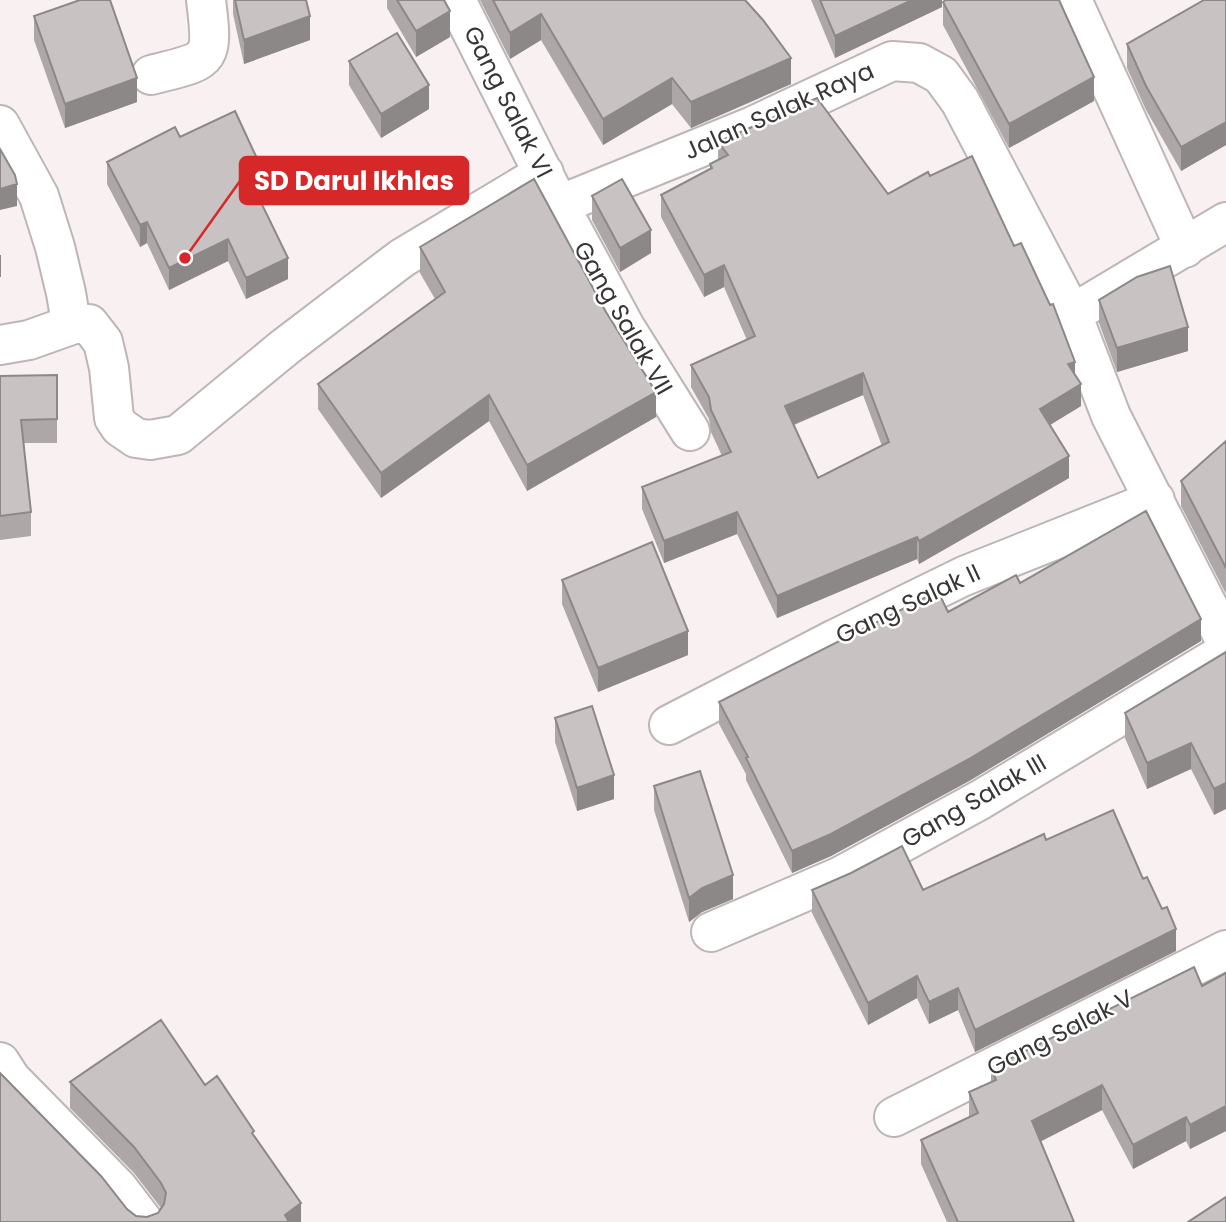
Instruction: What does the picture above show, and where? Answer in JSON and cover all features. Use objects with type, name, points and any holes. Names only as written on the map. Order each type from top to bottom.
[{"type":"street","points":[[151,75],[195,64],[207,53],[210,36],[206,0]]},
{"type":"street","name":"Gang Salak VI","points":[[456,0],[552,189]]},
{"type":"street","points":[[1072,0],[1185,248]]},
{"type":"street","name":"Jalan Salak Raya","points":[[74,324],[89,324],[103,342],[109,368],[114,418],[120,427],[136,438],[150,440],[178,435],[285,347],[402,258],[552,189],[753,126],[891,61],[919,63],[941,75],[960,101],[1072,314],[1111,416],[1226,642]]},
{"type":"street","points":[[0,125],[39,196],[55,247],[69,317],[74,324],[29,340],[0,345]]},
{"type":"street","name":"Gang Salak VII","points":[[552,189],[625,327],[690,431]]},
{"type":"street","points":[[1072,314],[1226,222]]},
{"type":"street","name":"Gang Salak II","points":[[668,725],[964,576],[1155,500]]},
{"type":"street","name":"Gang Salak III","points":[[712,932],[841,876],[980,800],[1226,652]]},
{"type":"street","name":"Gang Salak V","points":[[894,1117],[1226,950]]},
{"type":"street","points":[[0,1062],[11,1079],[118,1188],[144,1222]]},
{"type":"building","points":[[80,0],[110,0],[137,78],[65,104],[34,16]]},
{"type":"building","points":[[235,0],[306,0],[310,16],[244,40]]},
{"type":"building","points":[[397,0],[444,0],[450,11],[416,31]]},
{"type":"building","points":[[493,0],[745,0],[791,58],[691,102],[672,78],[603,119],[541,14],[510,33]]},
{"type":"building","points":[[820,0],[912,0],[835,36]]},
{"type":"building","points":[[1059,0],[1094,77],[1009,124],[943,2]]},
{"type":"building","points":[[1204,0],[1226,0],[1226,122],[1181,147],[1146,86],[1127,44]]},
{"type":"building","points":[[397,33],[429,85],[381,114],[349,61]]},
{"type":"building","points":[[817,98],[888,194],[928,172],[930,176],[972,156],[1014,246],[1021,243],[1050,305],[1053,304],[1075,362],[1068,364],[1081,384],[1040,409],[1069,456],[919,541],[917,537],[777,596],[737,512],[664,541],[642,487],[731,452],[711,410],[709,397],[691,365],[755,336],[724,265],[704,275],[661,195],[712,168],[710,164],[728,155],[718,142]],"holes":[[[863,373],[889,442],[818,478],[785,406]]]},
{"type":"building","points":[[235,111],[267,180],[253,186],[288,258],[246,278],[228,239],[169,268],[147,222],[140,225],[107,162],[175,127],[180,137]]},
{"type":"building","points":[[0,149],[15,175],[17,184],[0,189]]},
{"type":"building","points":[[534,179],[606,312],[656,392],[527,465],[489,395],[381,473],[318,384],[445,292],[420,247]]},
{"type":"building","points":[[622,179],[651,230],[620,248],[592,196]]},
{"type":"building","points":[[1170,266],[1188,327],[1117,348],[1099,300],[1137,277]]},
{"type":"building","points":[[57,375],[57,419],[21,420],[31,512],[0,516],[0,376]]},
{"type":"building","points":[[1226,441],[1226,568],[1181,481]]},
{"type":"building","points":[[1146,511],[1201,619],[969,759],[831,834],[792,851],[719,702],[938,591],[948,612],[1016,575],[1020,583]]},
{"type":"building","points":[[652,542],[688,631],[598,668],[562,580]]},
{"type":"building","points":[[1226,652],[1226,783],[1214,789],[1191,743],[1147,763],[1125,713]]},
{"type":"building","points":[[592,706],[614,775],[577,788],[555,718]]},
{"type":"building","points":[[700,771],[733,875],[702,888],[689,898],[654,786]]},
{"type":"building","points":[[1113,810],[1143,879],[1147,877],[1162,909],[1167,907],[1176,929],[975,1030],[958,988],[929,1002],[917,976],[868,1003],[812,890],[902,846],[923,890],[1044,834],[1046,840]]},
{"type":"building","points":[[1194,967],[1202,986],[1226,973],[1226,1106],[1190,1125],[1186,1117],[1133,1145],[1102,1085],[1032,1121],[1074,1222],[958,1222],[921,1140],[978,1113],[969,1092],[996,1080],[991,1068]]},
{"type":"building","points":[[161,1020],[205,1085],[217,1076],[254,1131],[252,1133],[301,1203],[285,1215],[289,1222],[0,1222],[0,1073],[101,1176],[127,1209],[136,1216],[147,1217],[158,1213],[164,1204],[166,1193],[161,1183],[134,1147],[70,1082]]},
{"type":"building","points":[[1226,1197],[1226,1222],[1188,1222]]},
{"type":"place","name":"SD Darul Ikhlas","points":[[185,258]]}]
